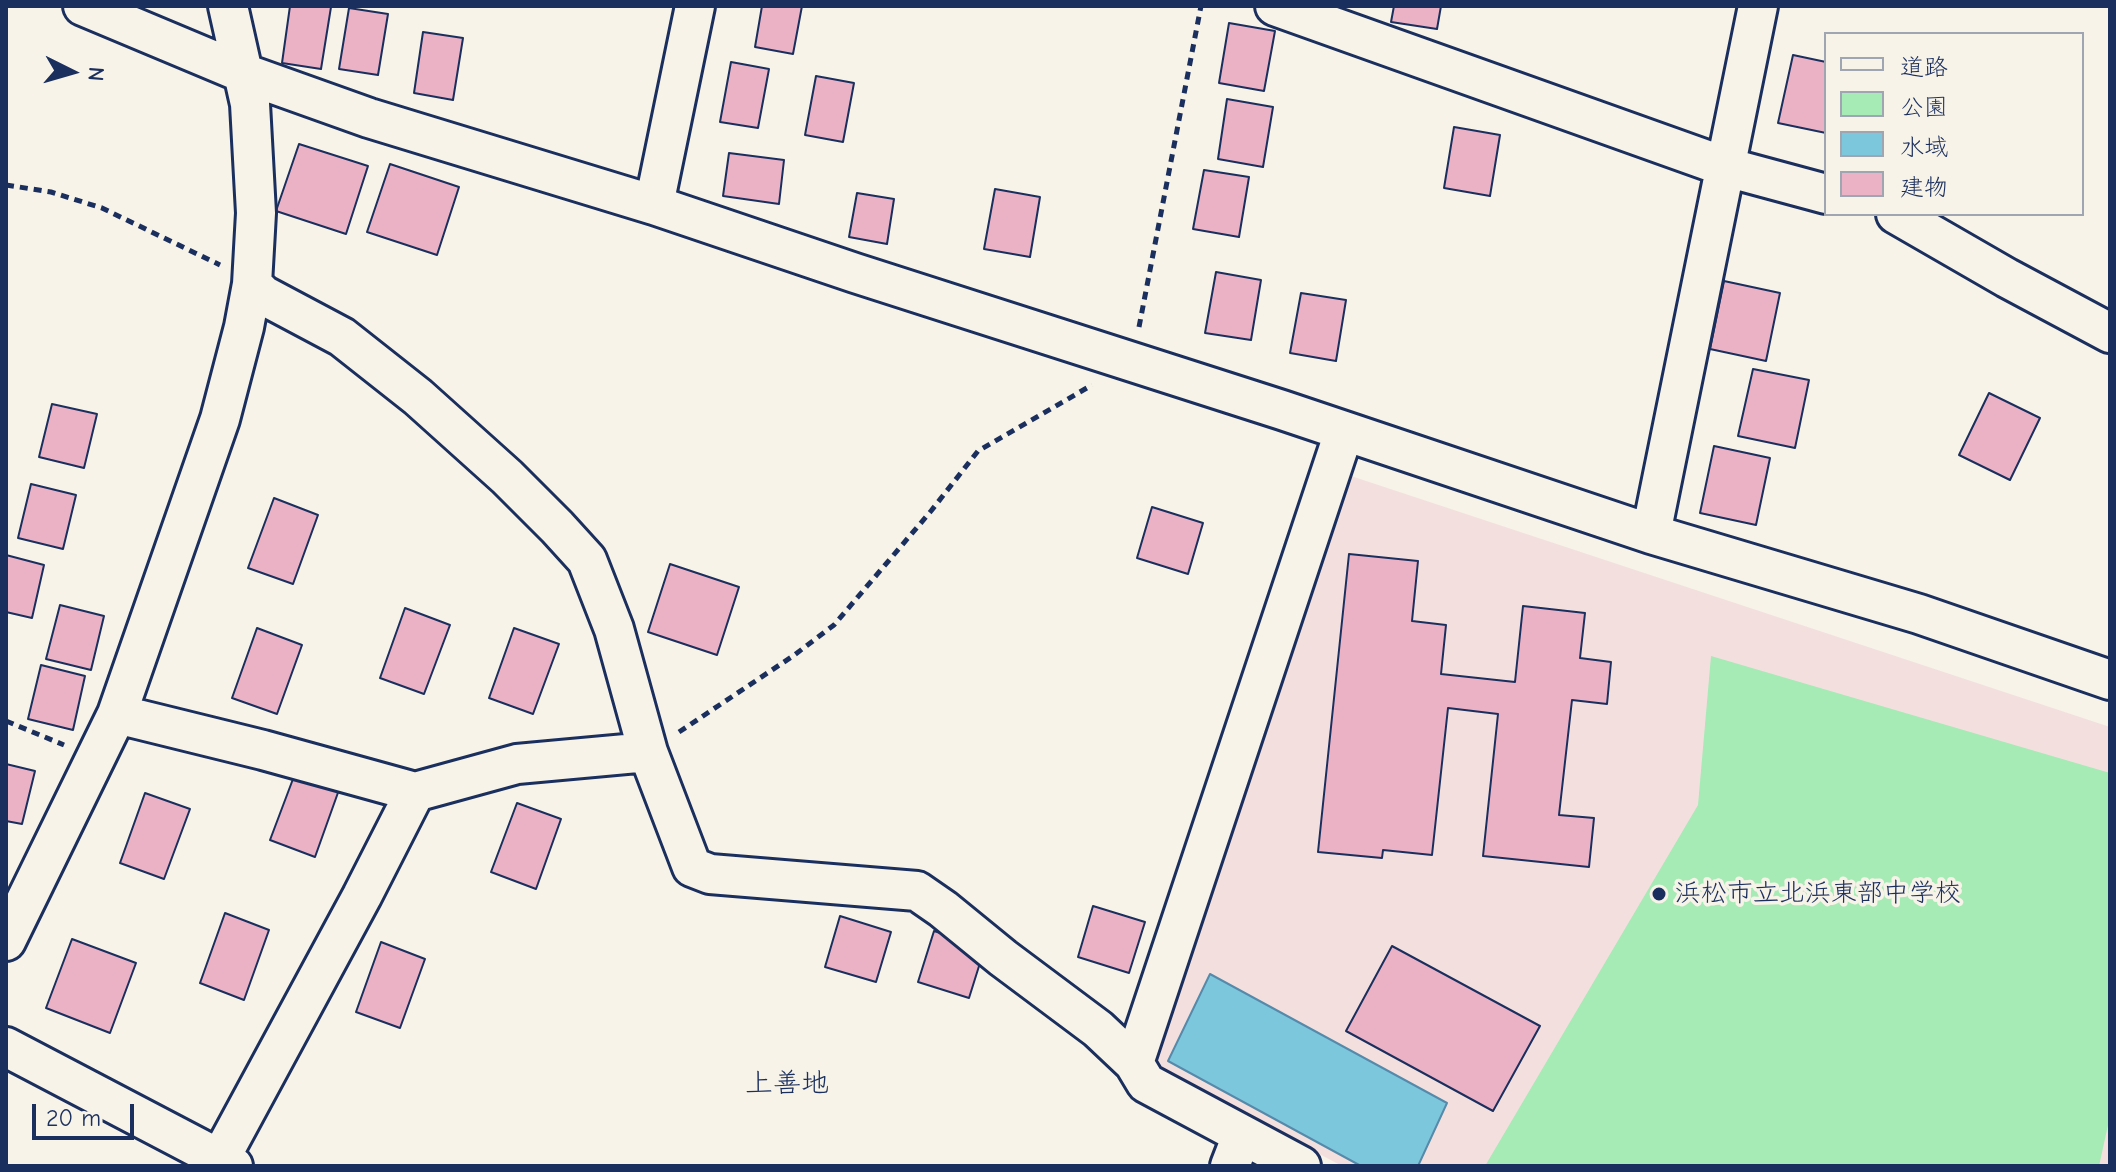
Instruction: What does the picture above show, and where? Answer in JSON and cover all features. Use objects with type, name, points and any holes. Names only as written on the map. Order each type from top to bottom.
[{"type":"street","points":[[83,6],[243,73],[369,118],[654,205],[1651,534],[1919,614],[2110,680]]},
{"type":"street","points":[[6,941],[117,714],[220,419],[244,327],[252,284],[256,213],[250,104],[228,6]]},
{"type":"street","points":[[654,205],[695,6]]},
{"type":"street","points":[[1275,6],[1726,167],[1824,193]]},
{"type":"street","points":[[1651,534],[1758,6]]},
{"type":"street","points":[[1899,216],[2110,333]]},
{"type":"street","points":[[252,284],[263,295],[342,337],[418,397],[507,477],[587,560],[614,629],[648,752],[692,867],[710,874],[917,891],[1098,1029],[1134,1063],[1146,1083],[1236,1150],[1301,1166]]},
{"type":"street","points":[[1134,1063],[1344,432]]},
{"type":"street","points":[[117,714],[415,792],[517,764],[648,752]]},
{"type":"street","points":[[6,1047],[223,1164],[415,792]]},
{"type":"path","points":[[648,752],[793,656],[834,625],[978,451],[1132,363],[1201,6]]},
{"type":"path","points":[[6,185],[51,192],[102,208],[252,284]]},
{"type":"path","points":[[6,721],[96,759]]},
{"type":"shaded area","name":"浜松市立北浜東部中学校","points":[[1345,474],[2110,727],[2110,1166],[1342,1166],[1161,1070],[1154,1061]]},
{"type":"green space","points":[[1711,656],[2110,773],[2110,1116],[2099,1166],[1485,1166],[1698,805]]},
{"type":"water","points":[[1210,974],[1447,1103],[1418,1166],[1361,1166],[1168,1061]]},
{"type":"building","points":[[290,6],[331,7],[321,69],[282,63]]},
{"type":"building","points":[[762,6],[802,6],[793,54],[755,47]]},
{"type":"building","points":[[1394,6],[1441,6],[1437,29],[1391,22]]},
{"type":"building","points":[[349,8],[388,14],[378,75],[339,69]]},
{"type":"building","points":[[1229,23],[1275,31],[1264,91],[1219,83]]},
{"type":"building","points":[[423,32],[463,38],[453,100],[414,93]]},
{"type":"building","points":[[1793,55],[1824,62],[1824,133],[1778,123]]},
{"type":"building","points":[[731,62],[769,69],[758,128],[720,122]]},
{"type":"building","points":[[816,76],[854,83],[843,142],[805,135]]},
{"type":"building","points":[[1227,99],[1273,107],[1263,167],[1218,159]]},
{"type":"building","points":[[1454,127],[1500,135],[1490,196],[1444,188]]},
{"type":"building","points":[[299,144],[368,166],[346,234],[276,211]]},
{"type":"building","points":[[729,153],[784,160],[779,204],[723,196]]},
{"type":"building","points":[[390,164],[459,187],[437,255],[367,232]]},
{"type":"building","points":[[1204,170],[1249,177],[1239,237],[1193,229]]},
{"type":"building","points":[[995,189],[1040,197],[1030,257],[984,249]]},
{"type":"building","points":[[857,193],[894,199],[887,244],[849,237]]},
{"type":"building","points":[[1216,272],[1261,280],[1251,340],[1205,333]]},
{"type":"building","points":[[1724,281],[1780,293],[1766,361],[1710,349]]},
{"type":"building","points":[[1301,293],[1346,300],[1336,361],[1290,353]]},
{"type":"building","points":[[1753,369],[1809,380],[1795,448],[1738,436]]},
{"type":"building","points":[[1989,393],[2040,418],[2010,480],[1959,455]]},
{"type":"building","points":[[52,404],[97,414],[84,468],[39,457]]},
{"type":"building","points":[[1714,446],[1770,458],[1756,525],[1700,513]]},
{"type":"building","points":[[31,484],[76,495],[63,549],[18,538]]},
{"type":"building","points":[[274,498],[318,515],[293,584],[248,568]]},
{"type":"building","points":[[1152,507],[1203,523],[1188,574],[1137,558]]},
{"type":"building","points":[[1349,554],[1418,561],[1412,621],[1446,625],[1441,674],[1515,682],[1523,606],[1585,613],[1580,658],[1611,662],[1607,704],[1572,700],[1559,815],[1594,818],[1589,867],[1483,856],[1498,714],[1448,708],[1432,855],[1383,850],[1382,858],[1318,852]]},
{"type":"building","points":[[6,555],[44,565],[32,618],[6,612]]},
{"type":"building","points":[[670,564],[739,587],[717,655],[648,632]]},
{"type":"building","points":[[60,605],[104,616],[91,670],[46,659]]},
{"type":"building","points":[[405,608],[450,625],[424,694],[380,678]]},
{"type":"building","points":[[257,628],[302,645],[277,714],[232,698]]},
{"type":"building","points":[[514,628],[559,644],[533,714],[489,698]]},
{"type":"building","points":[[41,665],[85,676],[73,730],[28,719]]},
{"type":"building","points":[[6,764],[35,771],[22,824],[6,821]]},
{"type":"building","points":[[296,771],[340,787],[315,857],[270,840]]},
{"type":"building","points":[[145,793],[190,809],[164,879],[120,863]]},
{"type":"building","points":[[517,803],[561,819],[536,889],[491,872]]},
{"type":"building","points":[[1093,906],[1145,922],[1129,973],[1078,957]]},
{"type":"building","points":[[225,913],[269,930],[244,1000],[200,983]]},
{"type":"building","points":[[840,916],[891,932],[876,982],[825,967]]},
{"type":"building","points":[[934,931],[985,947],[969,998],[918,982]]},
{"type":"building","points":[[72,939],[136,963],[110,1033],[46,1008]]},
{"type":"building","points":[[381,942],[425,959],[400,1028],[356,1012]]},
{"type":"building","points":[[1392,946],[1540,1026],[1493,1111],[1346,1031]]},
{"type":"place","name":"浜松市立北浜東部中学校","points":[[1659,894]]},
{"type":"district","name":"上善地","points":[[787,1084]]}]
